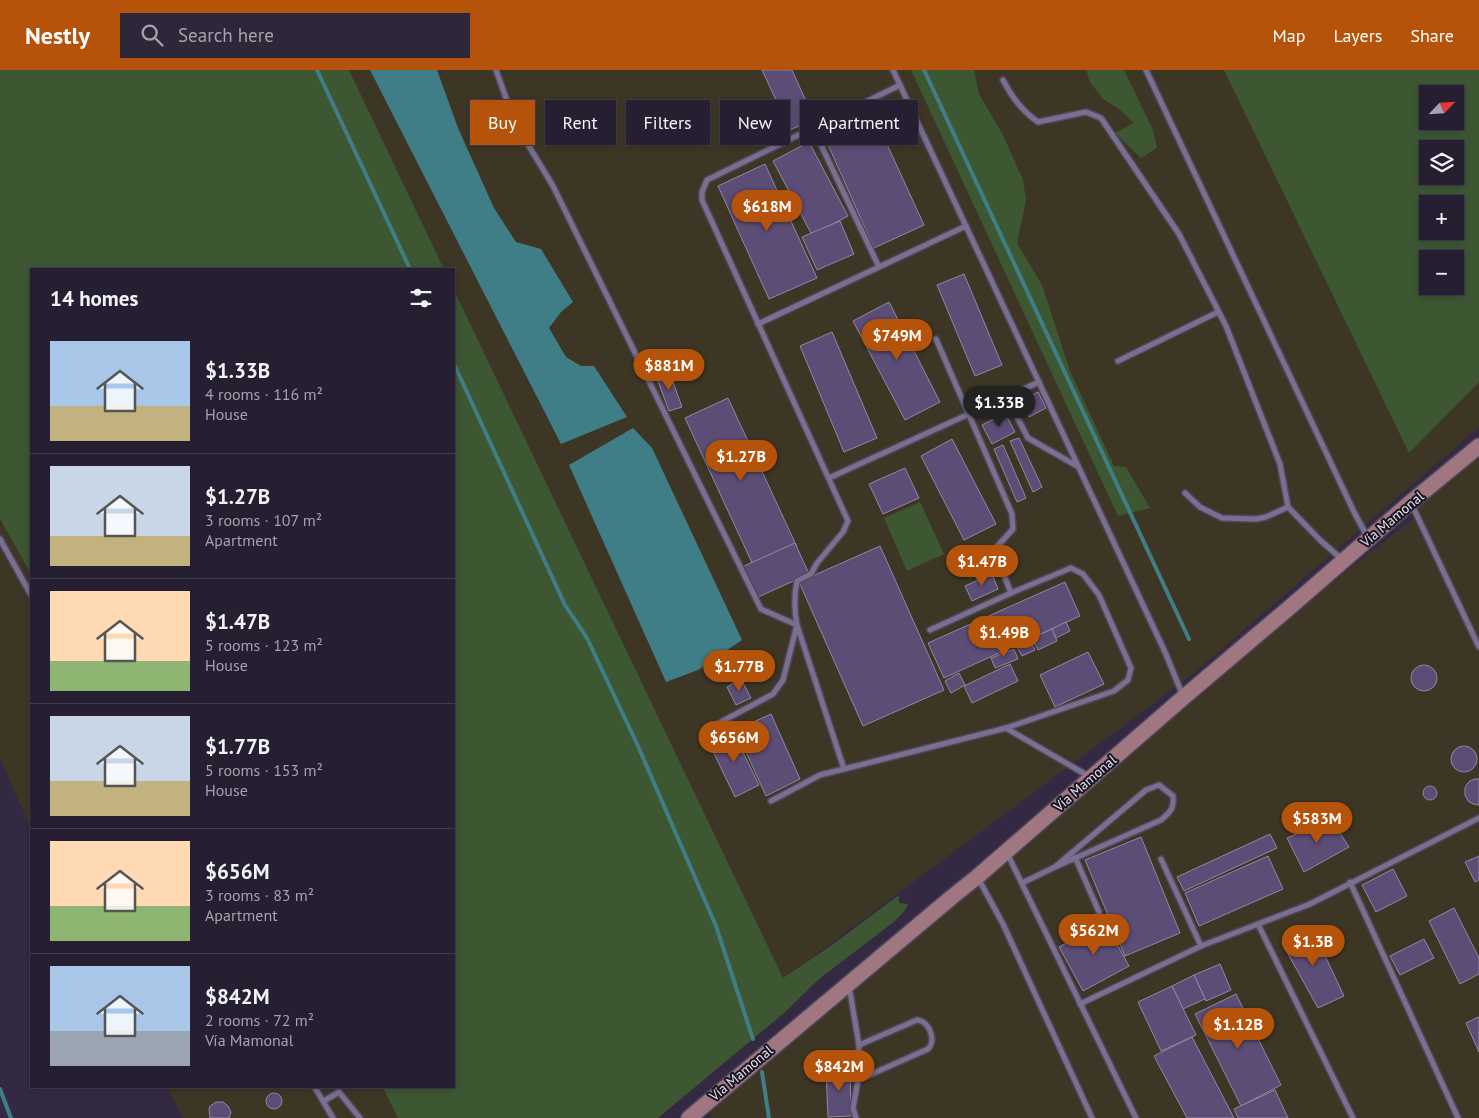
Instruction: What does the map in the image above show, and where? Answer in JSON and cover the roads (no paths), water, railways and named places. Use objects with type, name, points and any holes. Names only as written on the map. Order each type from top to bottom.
[{"type":"street","name":"Vía Mamonal","points":[[689,1118],[977,877],[1343,560],[1479,446]]},
{"type":"lane","points":[[496,70],[515,123],[553,186],[760,609],[797,625]]},
{"type":"lane","points":[[893,70],[1040,382],[1184,697]]},
{"type":"lane","points":[[1146,70],[1354,512],[1369,538]]},
{"type":"lane","points":[[1003,80],[1014,100],[1027,114],[1038,122],[1086,112],[1101,118],[1178,234],[1226,326],[1280,464],[1288,507],[1321,541],[1343,560]]},
{"type":"lane","points":[[870,100],[900,85]]},
{"type":"lane","points":[[800,134],[707,180],[702,192],[702,200],[848,522],[843,532],[817,563],[811,574],[797,581],[794,610],[797,625],[844,769]]},
{"type":"lane","points":[[821,145],[879,267]]},
{"type":"lane","points":[[758,324],[966,226]]},
{"type":"lane","points":[[1118,361],[1218,312]]},
{"type":"lane","points":[[936,339],[1012,514],[1013,529],[994,550],[968,563]]},
{"type":"lane","points":[[829,478],[1040,382]]},
{"type":"lane","points":[[1007,398],[1028,438],[1078,466]]},
{"type":"lane","points":[[1185,493],[1200,507],[1222,518],[1256,519],[1266,517],[1288,507]]},
{"type":"lane","points":[[1411,502],[1479,647]]},
{"type":"lane","points":[[0,539],[30,593]]},
{"type":"lane","points":[[994,550],[1011,593]]},
{"type":"lane","points":[[771,801],[820,775],[1006,728],[1114,692],[1128,680],[1131,668],[1099,595],[1083,574],[1071,568],[930,630]]},
{"type":"lane","points":[[706,730],[773,694],[783,680],[797,625]]},
{"type":"lane","points":[[1006,728],[1091,778]]},
{"type":"lane","points":[[1022,883],[1055,866],[1161,820],[1171,812],[1174,805],[1173,796],[1159,785],[1146,790],[1055,866]]},
{"type":"lane","points":[[1080,1004],[1201,946],[1310,904],[1479,818]]},
{"type":"lane","points":[[1006,852],[1136,1118]]},
{"type":"lane","points":[[1075,857],[1099,912]]},
{"type":"lane","points":[[1161,859],[1201,946]]},
{"type":"lane","points":[[977,877],[1003,924],[1092,1118]]},
{"type":"lane","points":[[1350,882],[1458,1118]]},
{"type":"lane","points":[[1258,924],[1353,1118]]},
{"type":"lane","points":[[849,984],[859,1045],[858,1080],[853,1108],[856,1118]]},
{"type":"lane","points":[[858,1080],[928,1049],[932,1046],[933,1040],[927,1024],[918,1020],[859,1045]]},
{"type":"lane","points":[[315,1088],[333,1118]]},
{"type":"lane","points":[[324,1101],[338,1089],[360,1118]]},
{"type":"waterway","points":[[317,70],[410,268]]},
{"type":"waterway","points":[[924,70],[1189,639]]},
{"type":"waterway","points":[[455,366],[565,605],[587,638],[638,746],[716,926],[753,1039]]},
{"type":"waterway","points":[[762,1072],[769,1118]]},
{"type":"waterway","points":[[0,1089],[11,1118]]}]
